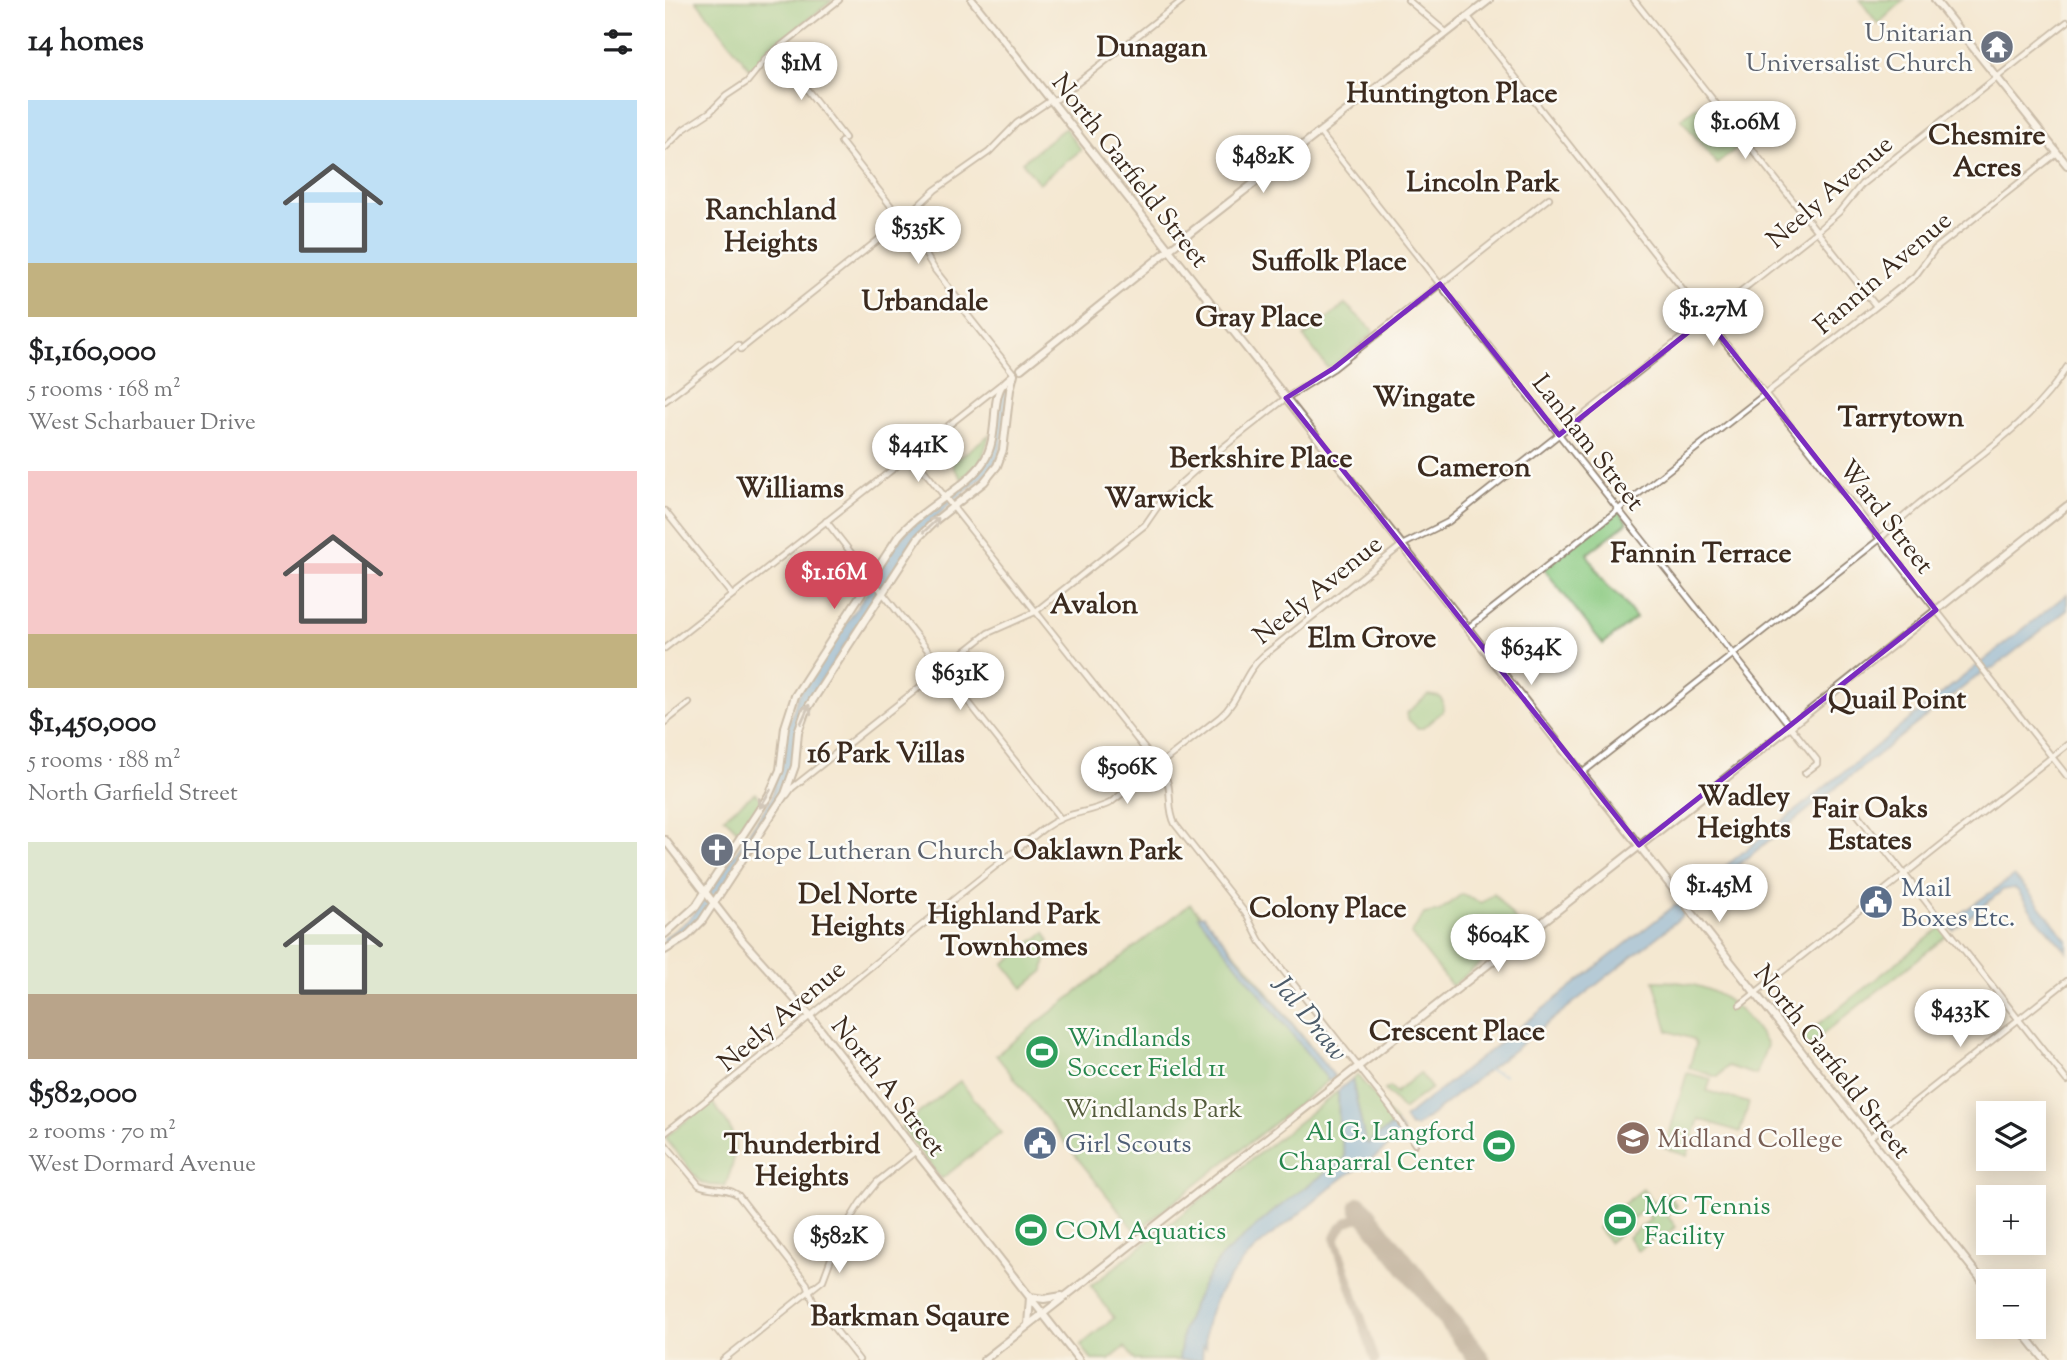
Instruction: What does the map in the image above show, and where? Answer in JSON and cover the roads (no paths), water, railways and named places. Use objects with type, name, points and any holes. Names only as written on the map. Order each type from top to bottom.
[{"type":"main road","name":"North Garfield Street","points":[[972,0],[1976,1273]]},
{"type":"main road","points":[[1021,369],[1489,0]]},
{"type":"main road","points":[[1935,0],[2067,165]]},
{"type":"main road","points":[[665,934],[690,913],[777,780],[785,727],[795,696],[907,526],[976,471],[984,460],[992,444],[999,391],[1014,374]]},
{"type":"main road","points":[[665,950],[692,931],[714,904],[780,803],[795,766],[798,732],[805,712],[881,592],[919,537],[952,506],[984,482],[1000,460],[1014,374]]},
{"type":"main road","points":[[984,1360],[2067,506]]},
{"type":"main road","name":"North A Street","points":[[665,840],[760,962],[809,1015],[1079,1360]]},
{"type":"main road","points":[[1028,1325],[1030,1297],[1044,1299],[1066,1295]]},
{"type":"main road","points":[[2028,1339],[2045,1360]]},
{"type":"street","points":[[665,148],[684,130],[710,113],[726,96],[747,82],[768,56],[839,0]]},
{"type":"street","points":[[665,401],[902,221],[936,190],[989,152],[1017,123],[1051,100],[1057,99],[1183,0]]},
{"type":"street","points":[[1408,0],[1447,33]]},
{"type":"street","points":[[1634,0],[1876,306]]},
{"type":"street","name":"Ward Street","points":[[1468,17],[2067,776]]},
{"type":"street","name":"Neely Avenue","points":[[665,1133],[771,1050],[809,1015],[1060,818],[1110,803],[1158,766],[1227,711],[1259,659],[1402,545],[1448,522],[1559,435],[1817,231],[1839,212],[1862,184],[2067,22]]},
{"type":"street","points":[[665,648],[1014,374],[962,308],[902,221],[776,50]]},
{"type":"street","name":"Lanham Street","points":[[1320,133],[1817,760],[1817,764],[1805,773]]},
{"type":"street","name":"Fannin Avenue","points":[[1468,628],[1915,276],[1935,249],[2057,153]]},
{"type":"street","points":[[780,803],[792,788],[988,633],[1035,612],[1145,525],[1175,487],[1286,398],[1334,368],[1549,198]]},
{"type":"street","points":[[1582,773],[1879,539],[1904,514],[2026,418],[2047,396],[2067,367]]},
{"type":"street","points":[[911,454],[1158,766],[1170,786],[1170,810],[1175,824],[1246,914],[1260,941],[1390,1107],[1415,1144]]},
{"type":"street","points":[[665,511],[732,595]]},
{"type":"street","points":[[825,521],[1060,818]]},
{"type":"street","points":[[665,722],[689,703]]},
{"type":"street","points":[[1740,1005],[2067,745]]},
{"type":"street","points":[[1850,805],[2067,1081]]},
{"type":"street","points":[[1869,1138],[2067,981]]},
{"type":"street","points":[[665,1144],[699,1185],[729,1190],[738,1195],[807,1284],[813,1301],[859,1360]]},
{"type":"street","points":[[723,1360],[810,1292],[825,1277],[839,1237],[860,1203],[877,1182],[916,1151]]},
{"type":"water","points":[[1006,388],[1002,442],[999,456],[991,470],[915,537],[807,703],[785,790],[703,916],[665,947],[665,938],[688,920],[704,901],[771,799],[787,728],[798,696],[872,585],[892,550],[936,504],[985,465],[993,445],[1000,403]]},
{"type":"water","points":[[2067,594],[2067,610],[1995,667],[1980,674],[1695,899],[1681,917],[1662,933],[1416,1127],[1410,1127],[1404,1118],[1674,906],[1680,905]]},
{"type":"water","points":[[2014,876],[2067,940],[2067,952],[2014,888],[2003,890],[1953,930],[1947,923]]},
{"type":"water","points":[[1203,915],[1335,1077],[1329,1081],[1198,916]]},
{"type":"water","points":[[1352,1079],[1365,1141],[1368,1144],[1396,1124],[1403,1133],[1270,1236],[1242,1262],[1218,1295],[1210,1312],[1202,1360],[1179,1360],[1183,1330],[1190,1312],[1202,1286],[1221,1257],[1275,1210],[1343,1160],[1345,1156],[1339,1127],[1338,1091]]},
{"type":"waterway","points":[[1488,1070],[1504,1075]]},
{"type":"place","name":"Unitarian Universalist Church","points":[[1997,47]]},
{"type":"place","name":"Hope Lutheran Church","points":[[717,850]]},
{"type":"place","name":"Mail Boxes Etc.","points":[[1876,902]]},
{"type":"place","name":"Windlands Soccer Field 11","points":[[1042,1052]]},
{"type":"place","name":"Midland College","points":[[1633,1138]]},
{"type":"place","name":"Girl Scouts","points":[[1040,1143]]},
{"type":"place","name":"Al G. Langford Chaparral Center","points":[[1499,1146]]},
{"type":"place","name":"MC Tennis Facility","points":[[1620,1220]]},
{"type":"place","name":"COM Aquatics","points":[[1031,1230]]},
{"type":"district","name":"Dunagan","points":[[1152,46]]},
{"type":"district","name":"Huntington Place","points":[[1452,92]]},
{"type":"district","name":"Chesmire Acres","points":[[1987,150]]},
{"type":"district","name":"Lincoln Park","points":[[1483,181]]},
{"type":"district","name":"Ranchland Heights","points":[[771,225]]},
{"type":"district","name":"Suffolk Place","points":[[1329,260]]},
{"type":"district","name":"Urbandale","points":[[925,300]]},
{"type":"district","name":"Gray Place","points":[[1259,316]]},
{"type":"district","name":"Wingate","points":[[1424,396]]},
{"type":"district","name":"Tarrytown","points":[[1901,416]]},
{"type":"district","name":"Berkshire Place","points":[[1261,457]]},
{"type":"district","name":"Cameron","points":[[1474,466]]},
{"type":"district","name":"Williams","points":[[790,487]]},
{"type":"district","name":"Warwick","points":[[1159,497]]},
{"type":"district","name":"Fannin Terrace","points":[[1701,552]]},
{"type":"district","name":"Avalon","points":[[1094,603]]},
{"type":"district","name":"Elm Grove","points":[[1372,637]]},
{"type":"district","name":"Quail Point","points":[[1897,698]]},
{"type":"district","name":"16 Park Villas","points":[[886,752]]},
{"type":"district","name":"Wadley Heights","points":[[1744,811]]},
{"type":"district","name":"Fair Oaks Estates","points":[[1870,823]]},
{"type":"district","name":"Oaklawn Park","points":[[1098,849]]},
{"type":"district","name":"Colony Place","points":[[1328,907]]},
{"type":"district","name":"Del Norte Heights","points":[[858,909]]},
{"type":"district","name":"Highland Park Townhomes","points":[[1014,929]]},
{"type":"district","name":"Crescent Place","points":[[1457,1030]]},
{"type":"district","name":"Thunderbird Heights","points":[[802,1159]]},
{"type":"district","name":"Barkman Sqaure","points":[[910,1315]]},
{"type":"water label","name":"Jal Draw","points":[[1311,1017]]},
{"type":"park label","name":"Windlands Park","points":[[1153,1108]]}]
